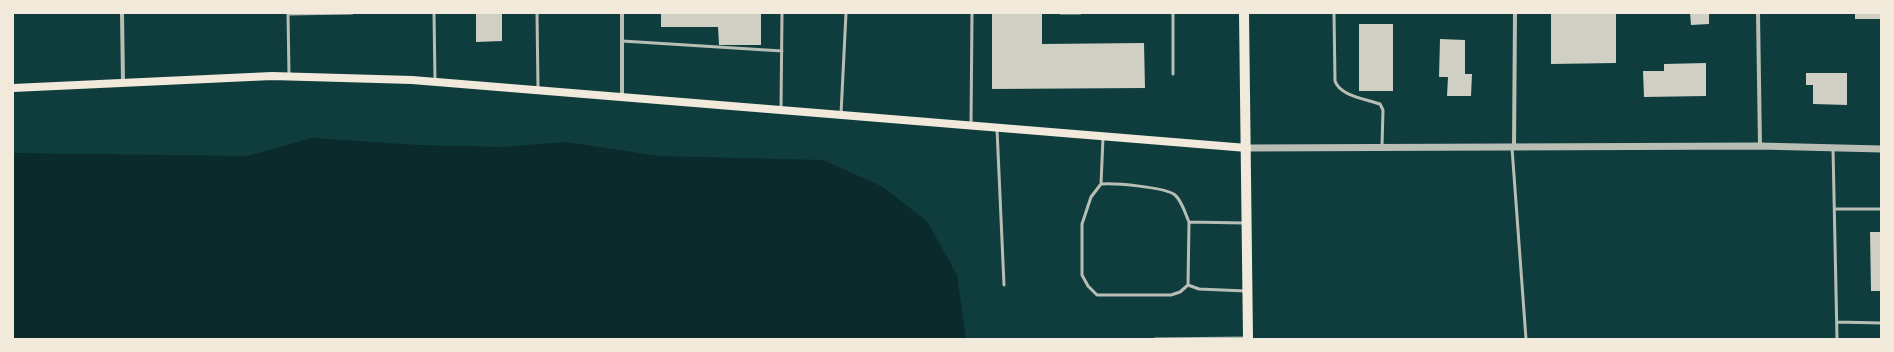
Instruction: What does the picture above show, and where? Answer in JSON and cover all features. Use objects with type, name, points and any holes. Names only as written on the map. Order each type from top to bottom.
[{"type":"main road","points":[[1244,13],[1248,223],[1248,338]]},
{"type":"main road","points":[[13,88],[123,82],[289,77],[435,81],[971,124],[1247,148]]},
{"type":"street","points":[[122,13],[123,82]]},
{"type":"street","points":[[622,13],[622,96]]},
{"type":"street","points":[[1513,148],[1515,13]]},
{"type":"street","points":[[1758,13],[1760,146]]},
{"type":"street","points":[[1247,148],[1760,146],[1881,149]]},
{"type":"lane","points":[[289,77],[288,14],[352,13]]},
{"type":"lane","points":[[434,13],[435,81]]},
{"type":"lane","points":[[537,13],[538,89]]},
{"type":"lane","points":[[781,109],[782,13]]},
{"type":"lane","points":[[841,114],[846,13]]},
{"type":"lane","points":[[971,124],[972,13]]},
{"type":"lane","points":[[1061,13],[1080,13]]},
{"type":"lane","points":[[1173,13],[1173,74]]},
{"type":"lane","points":[[1334,13],[1334,81],[1337,87],[1342,90],[1380,104],[1383,110],[1382,148]]},
{"type":"lane","points":[[622,41],[782,51]]},
{"type":"lane","points":[[997,127],[1004,285]]},
{"type":"lane","points":[[1101,184],[1114,183],[1164,191],[1174,194],[1180,201],[1189,222],[1188,285],[1180,292],[1171,294],[1097,294],[1088,286],[1082,275],[1082,224],[1091,197],[1101,184],[1103,136]]},
{"type":"lane","points":[[1513,148],[1526,339]]},
{"type":"lane","points":[[1833,148],[1837,339]]},
{"type":"lane","points":[[1835,209],[1881,209]]},
{"type":"lane","points":[[1189,222],[1248,223]]},
{"type":"lane","points":[[1188,285],[1199,289],[1248,291]]},
{"type":"lane","points":[[1837,322],[1881,323]]},
{"type":"lane","points":[[1156,339],[1248,338]]},
{"type":"water","points":[[312,138],[418,145],[502,147],[566,142],[659,156],[823,160],[881,186],[927,221],[957,275],[966,339],[13,339],[13,153],[247,156]]},
{"type":"building","points":[[476,13],[502,13],[502,41],[476,42]]},
{"type":"building","points":[[661,13],[761,13],[761,45],[719,45],[718,27],[661,27]]},
{"type":"building","points":[[992,13],[1042,13],[1042,44],[1144,43],[1145,88],[992,89]]},
{"type":"building","points":[[1551,13],[1616,13],[1616,63],[1551,64]]},
{"type":"building","points":[[1690,13],[1709,13],[1709,24],[1691,25]]},
{"type":"building","points":[[1855,13],[1881,13],[1881,19],[1855,19]]},
{"type":"building","points":[[1359,24],[1393,24],[1393,91],[1359,91]]},
{"type":"building","points":[[1440,39],[1465,40],[1465,74],[1472,74],[1471,96],[1447,96],[1448,77],[1439,77]]},
{"type":"building","points":[[1706,63],[1706,96],[1644,97],[1643,71],[1664,71],[1664,64]]},
{"type":"building","points":[[1806,73],[1847,73],[1847,105],[1813,104],[1813,85],[1806,85]]},
{"type":"building","points":[[1870,232],[1881,232],[1881,291],[1871,291]]}]
